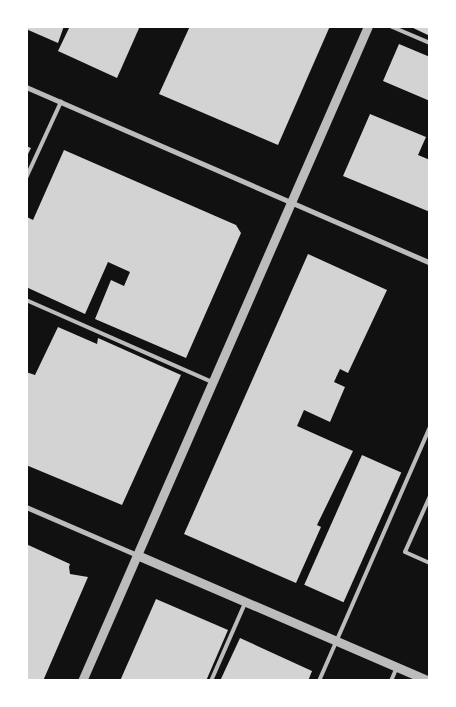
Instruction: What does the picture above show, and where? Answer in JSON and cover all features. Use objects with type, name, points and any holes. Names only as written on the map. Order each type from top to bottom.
[{"type":"street","points":[[82,681],[368,26]]},
{"type":"street","points":[[26,87],[430,263]]},
{"type":"street","points":[[26,507],[429,681]]},
{"type":"lane","points":[[390,26],[430,44]]},
{"type":"lane","points":[[26,178],[61,102]]},
{"type":"lane","points":[[26,300],[212,383]]},
{"type":"lane","points":[[319,681],[430,427]]},
{"type":"lane","points":[[430,496],[406,552],[430,563]]},
{"type":"lane","points":[[210,681],[245,602]]},
{"type":"lane","points":[[391,681],[397,667]]},
{"type":"building","points":[[26,26],[64,26],[58,43],[26,29]]},
{"type":"building","points":[[70,26],[140,26],[117,78],[58,51]]},
{"type":"building","points":[[190,26],[330,26],[278,145],[159,94]]},
{"type":"building","points":[[409,26],[430,26],[430,36]]},
{"type":"building","points":[[399,44],[430,57],[430,101],[383,81]]},
{"type":"building","points":[[370,114],[426,137],[418,155],[430,160],[430,212],[343,176]]},
{"type":"building","points":[[26,146],[31,148],[26,158]]},
{"type":"building","points":[[64,150],[236,225],[241,233],[186,358],[95,319],[111,280],[124,286],[130,272],[108,262],[85,314],[26,287],[26,220],[27,217],[33,220]]},
{"type":"building","points":[[308,254],[387,290],[348,373],[340,369],[334,382],[345,387],[330,422],[304,410],[297,426],[353,451],[317,525],[321,527],[296,583],[184,534]]},
{"type":"building","points":[[58,327],[97,344],[98,338],[181,375],[122,505],[26,465],[26,372],[35,375]]},
{"type":"building","points":[[362,455],[401,472],[344,602],[304,585]]},
{"type":"building","points":[[26,544],[70,564],[70,574],[88,577],[43,681],[26,681]]},
{"type":"building","points":[[156,599],[228,630],[206,681],[120,681]]},
{"type":"building","points":[[240,638],[312,671],[308,681],[220,681]]}]
